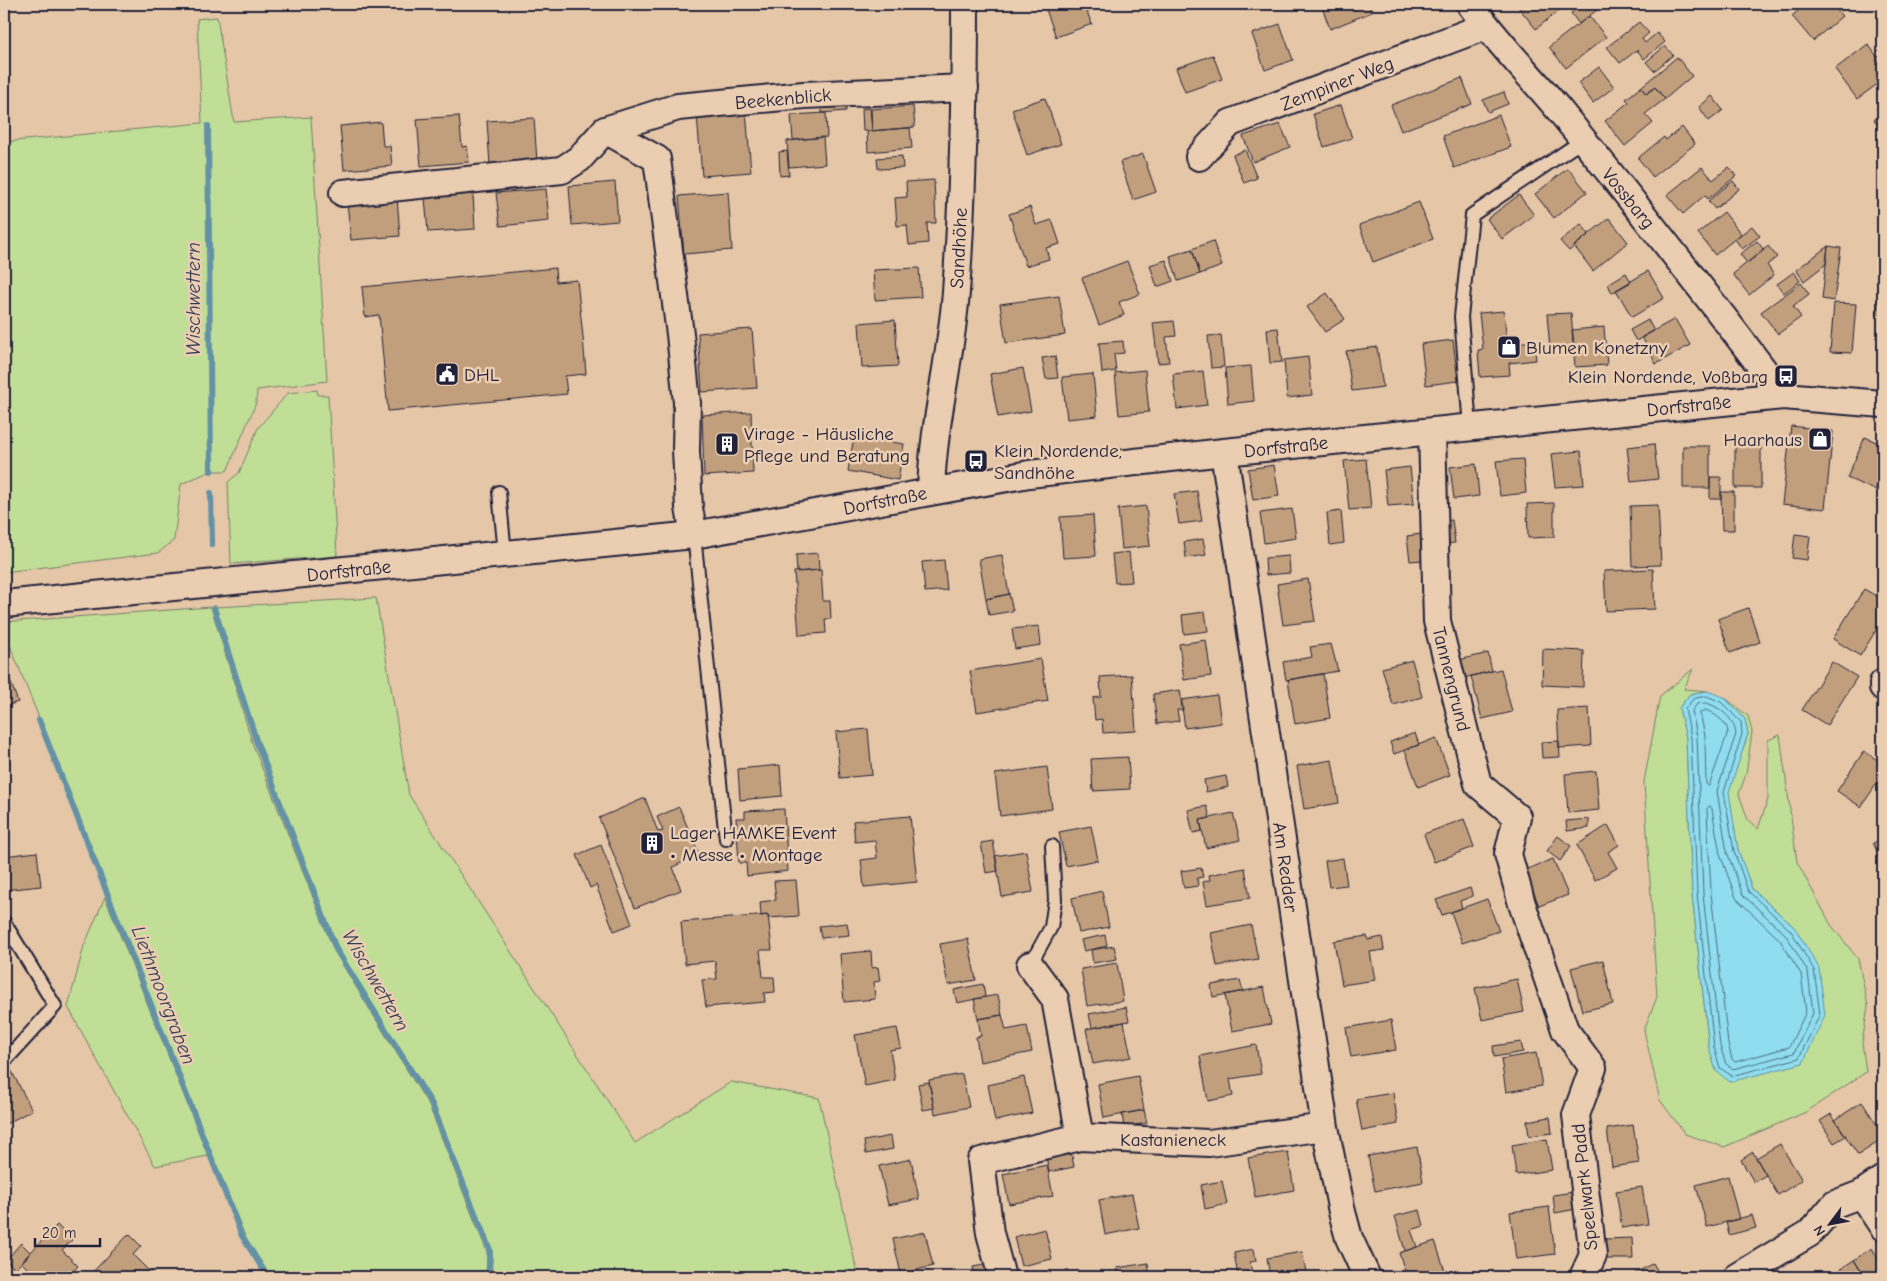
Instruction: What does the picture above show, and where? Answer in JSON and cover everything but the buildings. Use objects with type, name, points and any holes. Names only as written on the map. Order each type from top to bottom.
[{"type":"street","name":"Sandhöhe","points":[[931,491],[932,459],[956,293],[965,88],[965,4]]},
{"type":"street","name":"Vossbarg","points":[[1470,4],[1486,26],[1583,140],[1716,307],[1783,396]]},
{"type":"street","name":"Zempiner Weg","points":[[1199,157],[1230,124],[1486,26]]},
{"type":"street","name":"Beekenblick","points":[[605,130],[678,107],[804,96],[965,88]]},
{"type":"street","points":[[343,193],[562,170],[579,159],[605,130],[657,159],[680,334],[686,403],[689,508],[694,535]]},
{"type":"street","name":"Dorfstraße","points":[[4,604],[694,535],[1029,474],[1224,452],[1783,396],[1883,404]]},
{"type":"street","name":"Tannengrund","points":[[1432,431],[1438,621],[1478,784],[1517,817],[1508,854],[1522,904]]},
{"type":"street","name":"Am Redder","points":[[1224,452],[1325,1127],[1349,1238],[1367,1277]]},
{"type":"street","name":"Speelwark Padd","points":[[1522,904],[1565,1030],[1593,1068],[1576,1115],[1593,1255],[1582,1277]]},
{"type":"street","points":[[1030,966],[1055,999],[1080,1137]]},
{"type":"street","name":"Kastanieneck","points":[[1002,1277],[990,1233],[981,1161],[1080,1137],[1209,1143],[1325,1127]]},
{"type":"street","points":[[1737,1277],[1810,1234],[1835,1204],[1861,1194],[1883,1178]]},
{"type":"street","points":[[1861,1194],[1883,1228]]},
{"type":"lane","points":[[1470,427],[1461,317],[1472,215],[1583,140]]},
{"type":"lane","points":[[498,492],[505,554]]},
{"type":"lane","points":[[694,535],[726,839]]},
{"type":"lane","points":[[1030,966],[1051,927],[1055,900],[1052,846]]},
{"type":"lane","points":[[4,922],[55,1006],[4,1062]]},
{"type":"green space","points":[[217,17],[234,122],[311,117],[327,381],[257,390],[256,403],[227,471],[211,471],[181,484],[174,540],[158,553],[4,572],[4,142],[202,123],[197,19]]},
{"type":"green space","points":[[317,390],[318,395],[328,395],[337,556],[231,564],[228,482],[239,473],[258,428],[288,393]]},
{"type":"green space","points":[[376,598],[409,795],[635,1143],[731,1082],[819,1098],[858,1277],[491,1277],[492,1252],[434,1103],[338,949],[259,744],[216,607]]},
{"type":"green space","points":[[211,607],[253,745],[334,951],[429,1106],[487,1252],[486,1277],[270,1277],[244,1234],[4,630],[4,622]]},
{"type":"green space","points":[[1693,669],[1684,689],[1707,691],[1690,694],[1679,708],[1686,738],[1692,895],[1709,1048],[1795,928],[1752,889],[1738,850],[1728,792],[1748,734],[1745,719],[1724,697],[1748,716],[1752,732],[1746,774],[1739,794],[1748,820],[1758,829],[1768,799],[1768,740],[1780,735],[1797,862],[1831,925],[1858,959],[1868,1006],[1862,1043],[1866,1072],[1806,1112],[1724,1147],[1685,1134],[1660,1100],[1644,1030],[1657,997],[1644,782],[1660,696]]},
{"type":"green space","points":[[105,897],[208,1156],[155,1166],[68,1007],[84,946]]},
{"type":"water","points":[[1707,691],[1724,697],[1745,719],[1748,734],[1729,792],[1738,850],[1752,889],[1795,928],[1819,968],[1825,1015],[1803,1063],[1730,1082],[1716,1071],[1709,1048],[1692,895],[1686,738],[1679,708],[1690,694]]},
{"type":"waterway","name":"Wischwettern","points":[[208,126],[211,471]]},
{"type":"waterway","name":"Wischwettern","points":[[211,493],[212,545]]},
{"type":"waterway","name":"Wischwettern","points":[[214,608],[257,743],[336,949],[431,1103],[490,1250],[489,1277]]},
{"type":"waterway","name":"Liethmoorgraben","points":[[39,720],[242,1236],[268,1277]]},
{"type":"place","name":"Blumen Konetzny","points":[[1509,347]]},
{"type":"place","name":"DHL","points":[[447,374]]},
{"type":"place","name":"Klein Nordende, Voßbarg","points":[[1786,376]]},
{"type":"place","name":"Haarhaus","points":[[1820,439]]},
{"type":"place","name":"Virage - Häusliche Pflege und Beratung","points":[[727,444]]},
{"type":"place","name":"Klein Nordende, Sandhöhe","points":[[976,461]]},
{"type":"place","name":"Lager HAMKE Event • Messe • Montage","points":[[652,843]]}]
